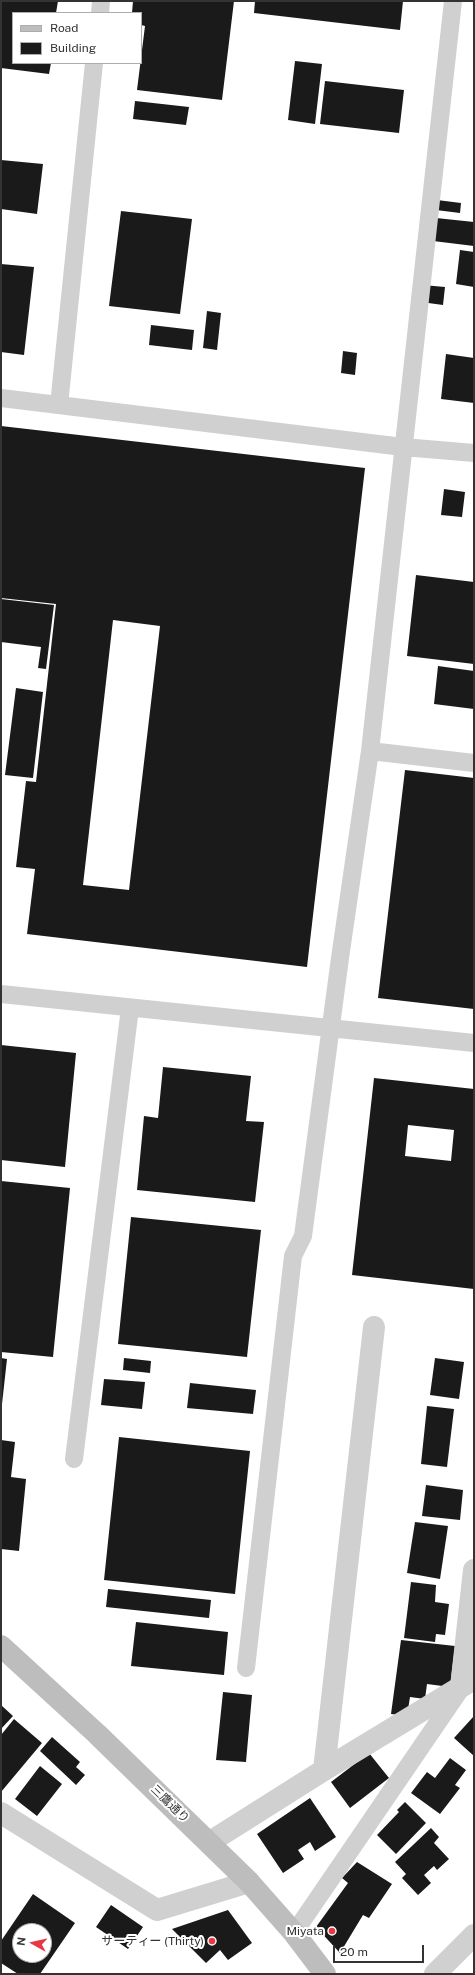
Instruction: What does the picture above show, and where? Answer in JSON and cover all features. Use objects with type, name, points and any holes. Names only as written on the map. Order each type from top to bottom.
[{"type":"main road","name":"三鷹通り","points":[[1,1646],[97,1734],[210,1842],[249,1882],[294,1932],[325,1974]]},
{"type":"street","points":[[324,1770],[374,1327]]},
{"type":"street","points":[[210,1842],[324,1770],[468,1683],[474,1570]]},
{"type":"street","points":[[1,1813],[157,1910],[249,1882]]},
{"type":"street","points":[[435,1974],[474,1935]]},
{"type":"lane","points":[[100,12],[101,1]]},
{"type":"lane","points":[[246,1668],[293,1256],[303,1236],[330,1027],[370,751],[453,1]]},
{"type":"lane","points":[[59,405],[94,64]]},
{"type":"lane","points":[[1,398],[403,447],[474,453]]},
{"type":"lane","points":[[370,751],[474,763]]},
{"type":"lane","points":[[1,994],[474,1042]]},
{"type":"lane","points":[[74,1459],[130,1008]]},
{"type":"lane","points":[[294,1932],[468,1683]]},
{"type":"building","points":[[1,1],[58,1],[56,12],[12,12],[12,64],[51,64],[49,74],[1,68]]},
{"type":"building","points":[[133,1],[234,1],[222,100],[137,90],[140,64],[142,64],[145,26],[142,25],[142,12],[132,12]]},
{"type":"building","points":[[255,1],[403,1],[400,30],[254,13]]},
{"type":"building","points":[[295,61],[322,64],[315,124],[288,120]]},
{"type":"building","points":[[325,81],[404,90],[399,133],[320,124]]},
{"type":"building","points":[[135,101],[189,107],[186,125],[133,119]]},
{"type":"building","points":[[1,160],[43,164],[37,214],[1,209]]},
{"type":"building","points":[[437,200],[461,203],[460,213],[436,210]]},
{"type":"building","points":[[121,211],[192,219],[180,314],[109,306]]},
{"type":"building","points":[[436,218],[474,222],[474,246],[433,241]]},
{"type":"building","points":[[460,250],[474,252],[474,287],[456,284]]},
{"type":"building","points":[[1,264],[34,267],[24,355],[1,352]]},
{"type":"building","points":[[423,285],[445,287],[443,305],[421,302]]},
{"type":"building","points":[[207,311],[221,313],[217,350],[203,348]]},
{"type":"building","points":[[151,325],[194,330],[192,350],[149,345]]},
{"type":"building","points":[[343,351],[357,353],[355,375],[341,373]]},
{"type":"building","points":[[446,354],[474,358],[474,403],[441,399]]},
{"type":"building","points":[[1,426],[365,468],[307,967],[27,934],[35,869],[16,867],[26,781],[36,782],[56,604],[1,598]],"holes":[[[113,620],[160,626],[129,890],[83,885]]]},
{"type":"building","points":[[444,489],[465,492],[462,517],[441,515]]},
{"type":"building","points":[[416,575],[474,582],[474,664],[407,656]]},
{"type":"building","points":[[1,599],[54,605],[46,669],[38,668],[41,647],[1,642]]},
{"type":"building","points":[[438,666],[474,671],[474,709],[434,704]]},
{"type":"building","points":[[16,688],[43,692],[33,778],[5,775]]},
{"type":"building","points":[[405,770],[474,778],[474,1009],[378,998]]},
{"type":"building","points":[[1,1045],[76,1053],[65,1167],[1,1160]]},
{"type":"building","points":[[163,1067],[251,1076],[246,1121],[264,1122],[255,1202],[137,1190],[144,1116],[158,1118]]},
{"type":"building","points":[[374,1078],[474,1089],[474,1289],[352,1275]],"holes":[[[408,1125],[454,1130],[451,1161],[405,1156]]]},
{"type":"building","points":[[1,1181],[70,1188],[53,1357],[1,1352]]},
{"type":"building","points":[[131,1217],[261,1230],[247,1357],[118,1344]]},
{"type":"building","points":[[1,1358],[7,1359],[2,1404],[1,1403]]},
{"type":"building","points":[[124,1358],[151,1361],[150,1373],[123,1370]]},
{"type":"building","points":[[435,1358],[464,1362],[459,1399],[430,1395]]},
{"type":"building","points":[[104,1379],[145,1382],[142,1409],[101,1405]]},
{"type":"building","points":[[190,1383],[256,1390],[253,1414],[187,1408]]},
{"type":"building","points":[[427,1406],[454,1409],[447,1467],[421,1464]]},
{"type":"building","points":[[119,1437],[250,1451],[235,1594],[104,1580]]},
{"type":"building","points":[[1,1440],[15,1442],[11,1477],[26,1479],[19,1551],[1,1549]]},
{"type":"building","points":[[426,1485],[463,1490],[460,1520],[422,1516]]},
{"type":"building","points":[[415,1522],[448,1526],[440,1579],[407,1573]]},
{"type":"building","points":[[411,1582],[436,1585],[435,1602],[449,1604],[445,1635],[436,1634],[435,1642],[404,1638]]},
{"type":"building","points":[[108,1589],[211,1600],[209,1618],[106,1607]]},
{"type":"building","points":[[136,1622],[228,1632],[224,1675],[131,1666]]},
{"type":"building","points":[[401,1640],[455,1646],[450,1687],[427,1684],[425,1699],[410,1697],[407,1716],[391,1714]]},
{"type":"building","points":[[223,1692],[252,1695],[246,1762],[216,1760]]},
{"type":"building","points":[[1,1705],[13,1716],[1,1729]]},
{"type":"building","points":[[474,1716],[474,1756],[454,1738]]},
{"type":"building","points":[[14,1719],[42,1743],[1,1792],[1,1735]]},
{"type":"building","points":[[52,1737],[80,1762],[76,1767],[85,1775],[76,1785],[40,1751]]},
{"type":"building","points":[[369,1753],[389,1778],[350,1808],[331,1782]]},
{"type":"building","points":[[450,1758],[466,1770],[455,1785],[460,1788],[440,1814],[411,1793],[427,1772],[435,1778]]},
{"type":"building","points":[[40,1766],[62,1784],[37,1816],[15,1799]]},
{"type":"building","points":[[310,1798],[336,1837],[315,1851],[310,1842],[298,1850],[304,1859],[283,1873],[257,1834]]},
{"type":"building","points":[[405,1802],[426,1823],[396,1854],[377,1835],[399,1812],[397,1810]]},
{"type":"building","points":[[431,1828],[439,1837],[434,1843],[449,1859],[437,1870],[434,1866],[424,1875],[431,1883],[418,1895],[402,1878],[406,1874],[395,1862]]},
{"type":"building","points":[[357,1862],[392,1884],[369,1918],[363,1915],[340,1953],[316,1927],[348,1883],[342,1878]]},
{"type":"building","points":[[33,1894],[75,1923],[52,1957],[52,1923],[13,1923]]},
{"type":"building","points":[[111,1905],[143,1927],[128,1949],[96,1927]]},
{"type":"building","points":[[228,1910],[252,1943],[228,1960],[220,1950],[206,1963],[172,1929]]},
{"type":"building","points":[[12,1925],[12,1963],[48,1963],[40,1974],[18,1974],[1,1963],[1,1941]]},
{"type":"place","name":"Miyata","points":[[332,1931]]},
{"type":"place","name":"サーティー (Thirty)","points":[[212,1941]]}]
